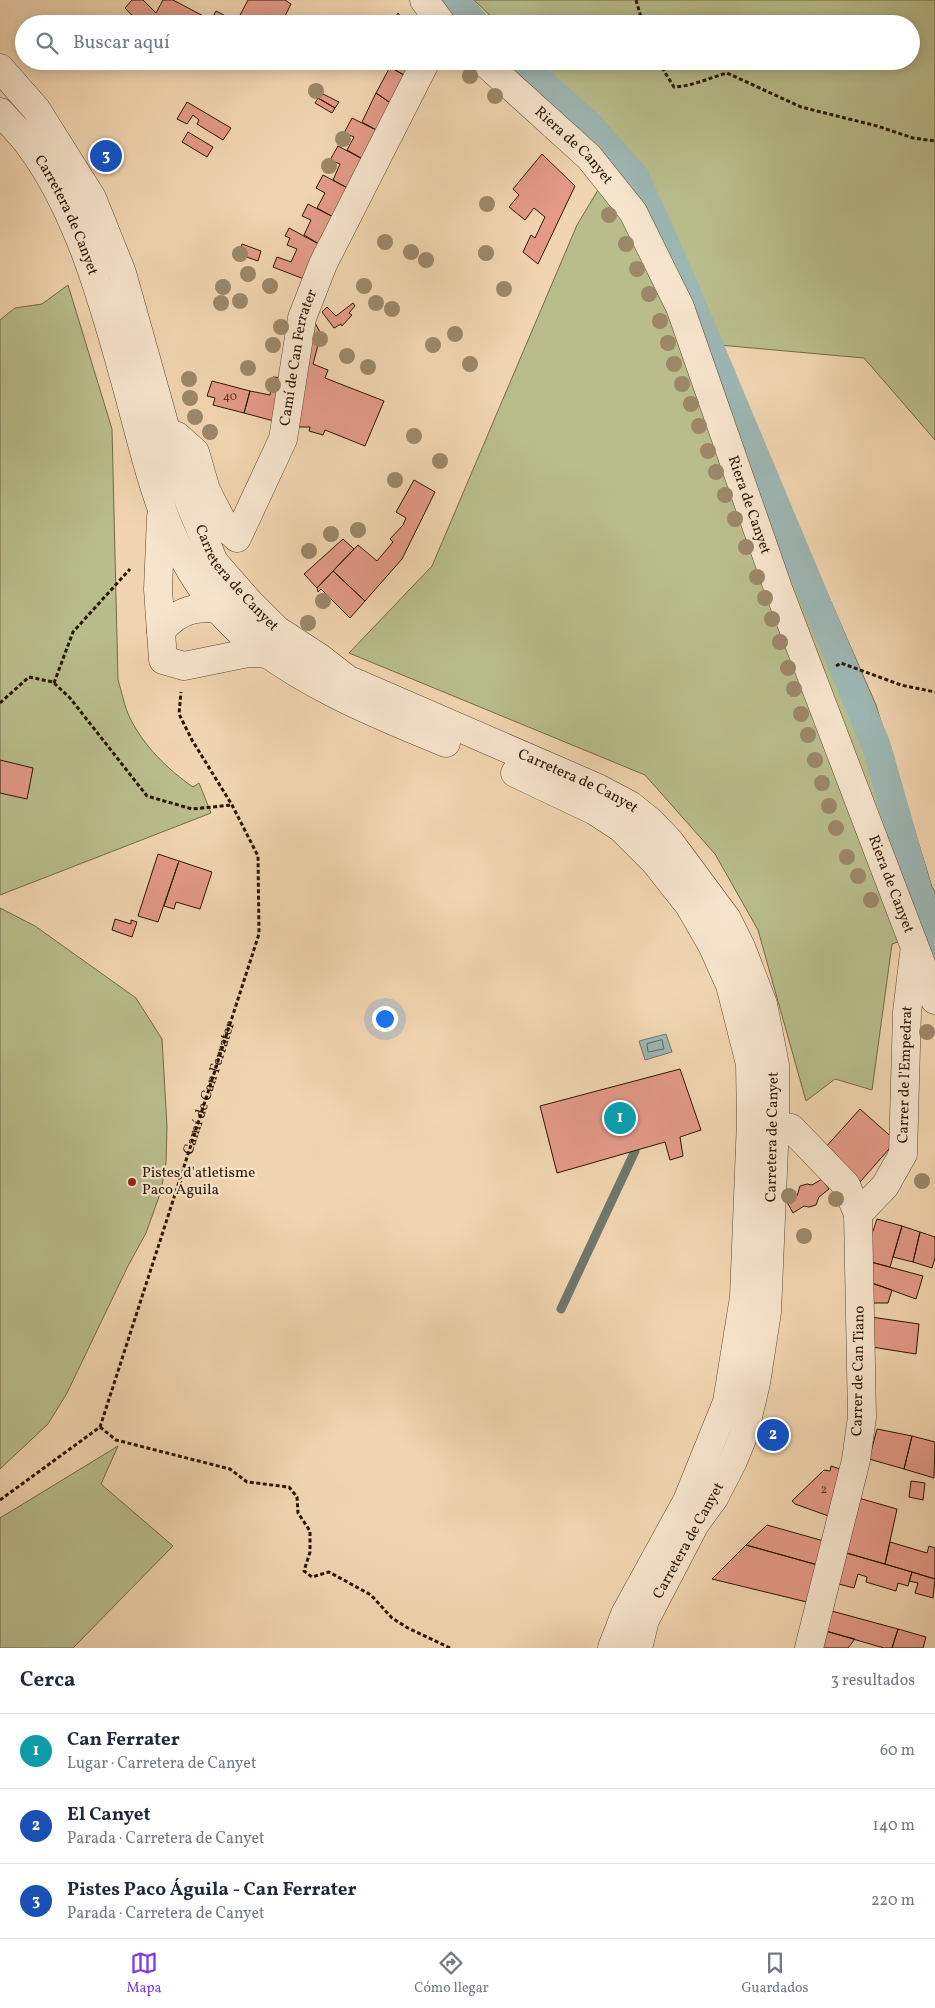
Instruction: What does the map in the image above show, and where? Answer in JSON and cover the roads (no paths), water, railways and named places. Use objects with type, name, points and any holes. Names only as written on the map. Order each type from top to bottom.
[{"type":"street","points":[[424,0],[435,15]]},
{"type":"street","name":"Carretera de Canyet","points":[[0,68],[36,109],[92,198],[122,273],[180,480],[214,562],[230,582],[277,630],[348,679],[598,788],[630,805],[651,822],[670,842],[713,899],[741,947],[763,1004],[774,1065],[775,1125],[767,1312],[761,1356],[744,1434],[714,1498],[695,1524],[645,1620],[638,1648]]},
{"type":"street","name":"Camí de Can Ferrater","points":[[167,433],[178,436],[195,452],[206,490],[225,527],[237,538],[283,439],[302,318],[323,264],[421,70]]},
{"type":"street","name":"Riera de Canyet","points":[[493,70],[589,157],[633,212],[680,307],[779,590],[915,952],[935,1000]]},
{"type":"street","name":"Carretera de Canyet","points":[[0,112],[29,145],[48,175],[81,240],[119,357],[161,512],[183,560],[202,590],[236,627],[271,654],[349,701],[561,793],[595,811],[621,828],[655,862],[689,905],[712,945],[730,985],[750,1064],[751,1121],[744,1297],[727,1402],[687,1501],[625,1614],[612,1648]]},
{"type":"street","points":[[190,505],[189,533],[219,588],[224,628],[194,664]]},
{"type":"street","points":[[161,512],[158,589],[163,660],[194,664],[248,653],[271,654]]},
{"type":"street","points":[[161,631],[170,619],[204,606],[234,611],[277,646],[325,675],[333,679],[348,679]]},
{"type":"street","name":"Carrer de l'Empedrat","points":[[858,1214],[885,1186],[903,1154],[907,1012],[915,952]]},
{"type":"street","points":[[747,1230],[758,1218],[762,1136],[775,1125]]},
{"type":"street","name":"Carrer de Can Tiano","points":[[775,1125],[791,1128],[846,1185],[858,1214],[862,1417],[856,1460],[809,1648]]},
{"type":"street","points":[[627,1648],[633,1632],[645,1620]]},
{"type":"water","points":[[666,1034],[672,1052],[645,1060],[639,1041]]},
{"type":"waterway","points":[[455,0],[468,15]]},
{"type":"waterway","points":[[527,70],[589,125],[635,177],[685,289],[876,745],[930,934],[935,944]]},
{"type":"waterway","points":[[561,1309],[635,1151]]},
{"type":"place","name":"Pistes Paco Águila - Can Ferrater","points":[[106,156]]},
{"type":"place","name":"Can Ferrater","points":[[620,1118]]},
{"type":"place","name":"Pistes d'atletisme Paco Águila","points":[[132,1182]]},
{"type":"place","name":"El Canyet","points":[[773,1435]]}]
